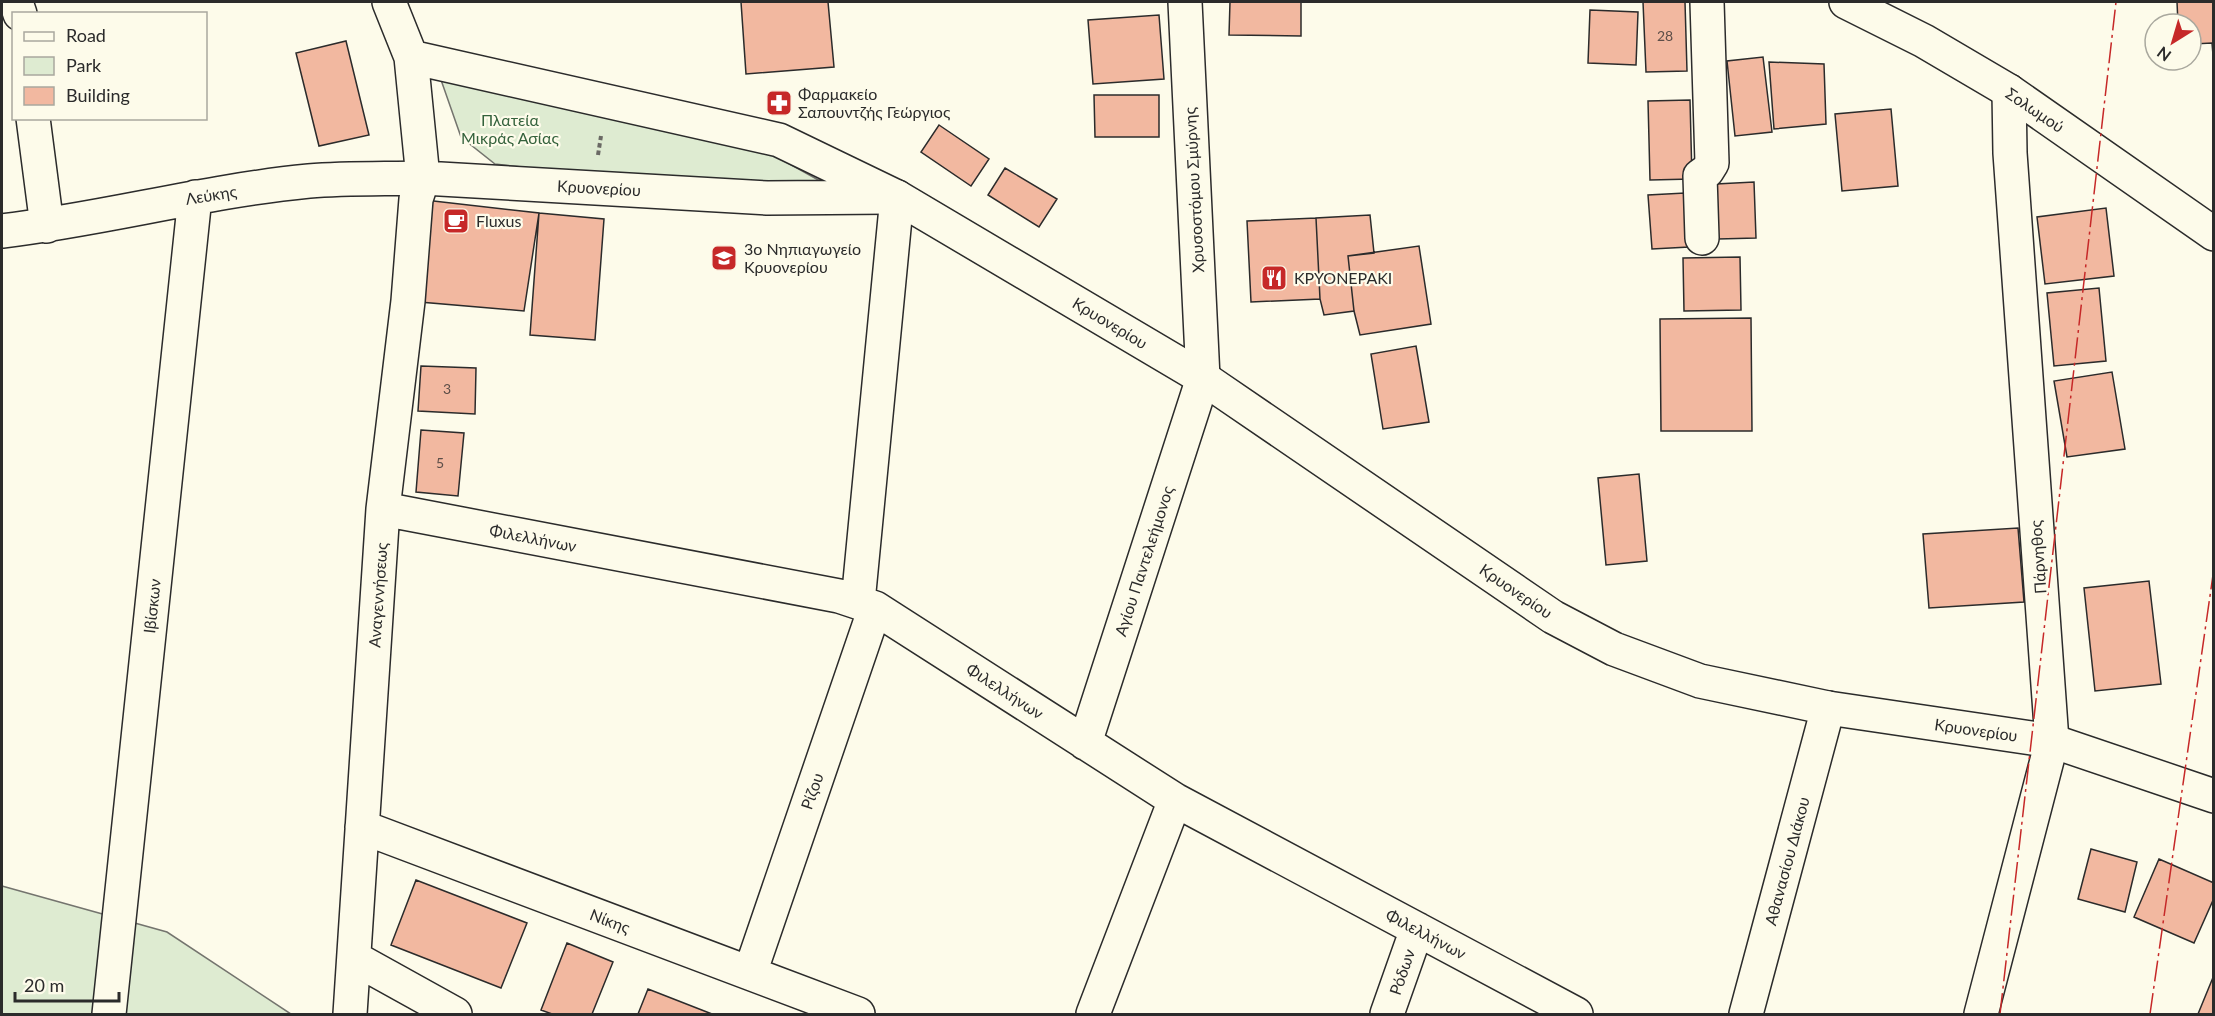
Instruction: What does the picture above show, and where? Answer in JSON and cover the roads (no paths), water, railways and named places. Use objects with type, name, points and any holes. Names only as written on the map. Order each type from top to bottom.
[{"type":"street","points":[[389,2],[411,57],[423,178]]},
{"type":"street","name":"Χρυσοστόμου Σμύρνης","points":[[1185,2],[1203,378]]},
{"type":"street","points":[[1702,237],[1700,176],[1712,163],[1707,2]]},
{"type":"street","name":"Σολωμού","points":[[1846,2],[1924,41],[2008,91],[2214,234]]},
{"type":"street","name":"Κρυονερίου","points":[[411,57],[779,140],[897,197],[1203,378],[1553,617],[1614,649],[1700,681],[1828,708],[2052,741],[2214,796]]},
{"type":"street","name":"Πάρνηθος","points":[[1981,1014],[2052,741],[2010,153],[2008,91]]},
{"type":"street","points":[[33,120],[46,226]]},
{"type":"street","name":"Κρυονερίου","points":[[423,178],[767,198],[897,197]]},
{"type":"street","name":"Λεύκης","points":[[2,231],[46,226],[195,197],[309,181],[423,178]]},
{"type":"street","name":"Αναγεννήσεως","points":[[350,1014],[383,509],[408,302],[416,199],[423,178]]},
{"type":"street","name":"Ιβίσκων","points":[[109,1014],[195,197]]},
{"type":"street","name":"Ρίζου","points":[[750,974],[866,605],[897,197]]},
{"type":"street","name":"Αγίου Παντελεήμονος","points":[[1085,743],[1203,378]]},
{"type":"street","name":"Φιλελλήνων","points":[[383,509],[839,596],[866,605],[1175,800],[1576,1014]]},
{"type":"street","name":"Αθανασίου Διάκου","points":[[1746,1014],[1828,708]]},
{"type":"street","points":[[1094,1014],[1175,800]]},
{"type":"street","name":"Νίκης","points":[[362,827],[858,1014]]},
{"type":"street","name":"Ρόδων","points":[[1387,1014],[1417,929]]},
{"type":"street","points":[[354,958],[455,1014]]},
{"type":"place","name":"Φαρμακείο Σαπουντζής Γεώργιος","points":[[779,103]]},
{"type":"place","name":"Fluxus","points":[[456,221]]},
{"type":"place","name":"3ο Νηπιαγωγείο Κρυονερίου","points":[[724,258]]},
{"type":"place","name":"ΚΡΥΟΝΕΡΑΚΙ","points":[[1274,278]]},
{"type":"park label","name":"Πλατεία Μικράς Ασίας","points":[[510,129]]}]
